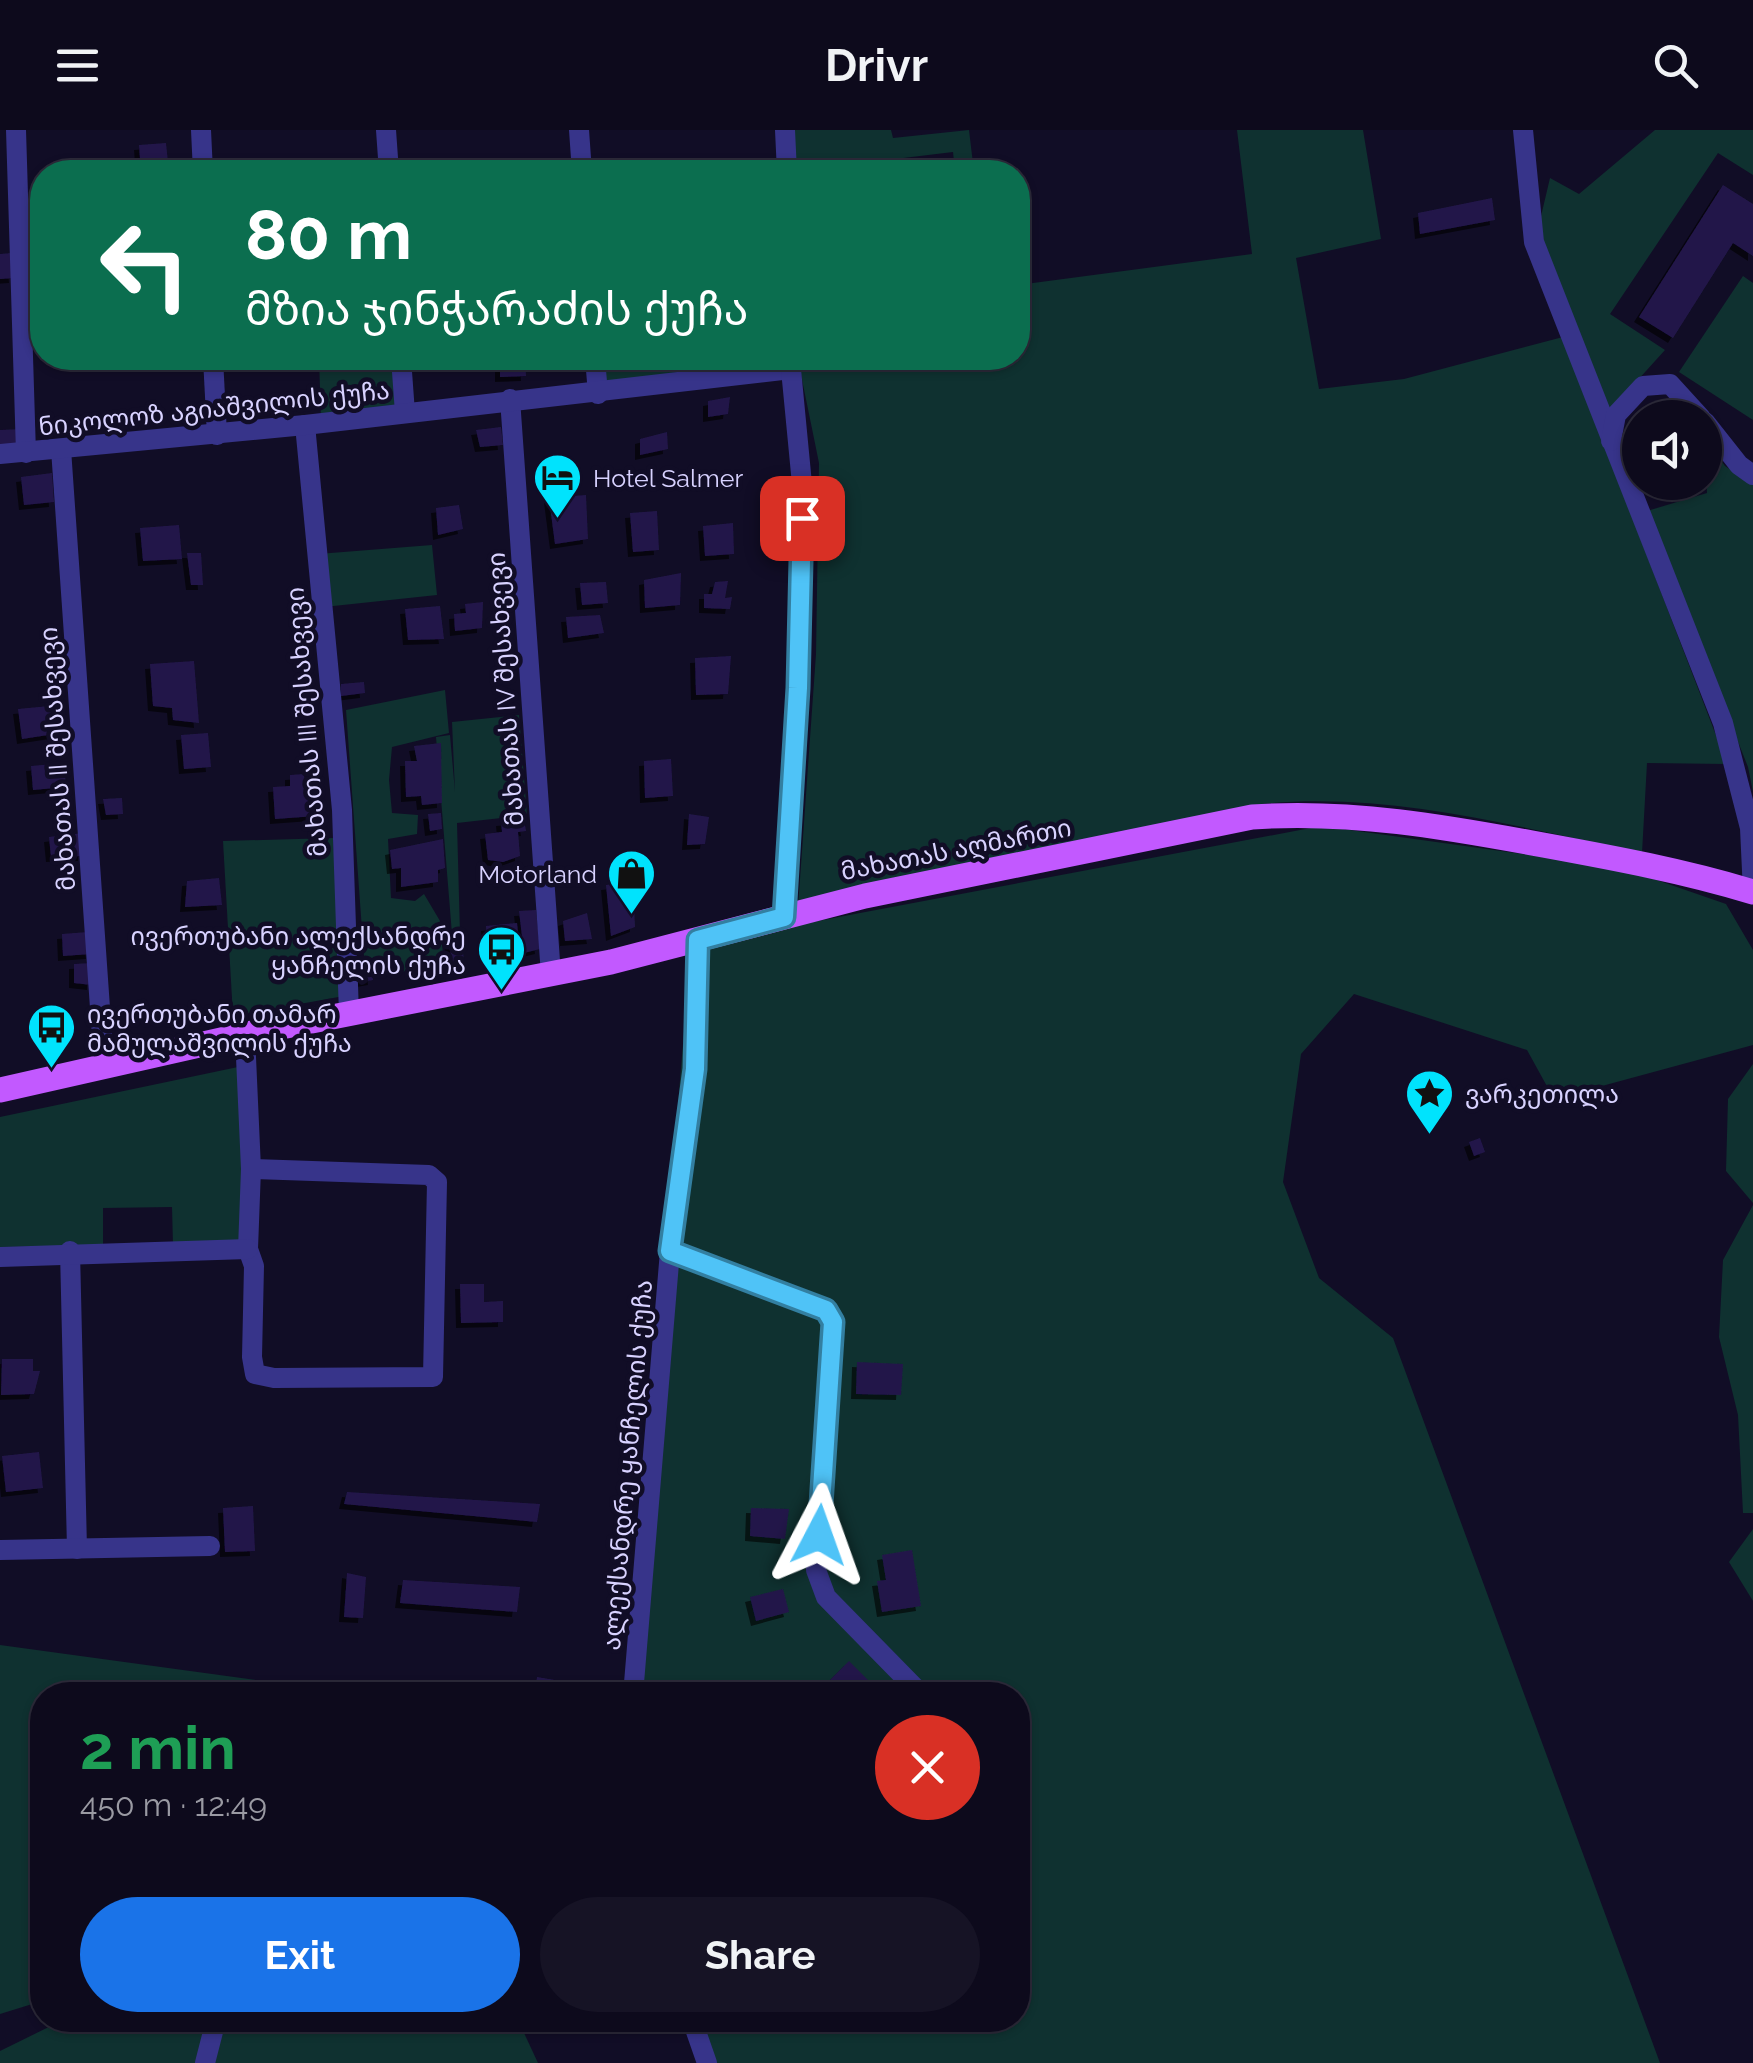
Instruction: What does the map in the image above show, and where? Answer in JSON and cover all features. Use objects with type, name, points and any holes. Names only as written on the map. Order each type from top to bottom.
[{"type":"main road","name":"მახათას აღმართი","points":[[0,1090],[245,1035],[551,975],[865,896],[1252,818],[1309,813],[1448,827],[1675,870],[1753,892]]},
{"type":"street","points":[[16,130],[26,453]]},
{"type":"street","points":[[201,130],[203,160]]},
{"type":"street","points":[[386,130],[388,160]]},
{"type":"street","points":[[578,130],[581,160]]},
{"type":"street","points":[[785,130],[786,160]]},
{"type":"street","points":[[1523,130],[1534,242],[1738,770],[1750,828],[1753,892]]},
{"type":"street","points":[[214,370],[217,434]]},
{"type":"street","points":[[402,370],[405,413]]},
{"type":"street","points":[[596,370],[598,394]]},
{"type":"street","name":"ნიკოლოზ აგიაშვილის ქუჩა","points":[[0,454],[305,426],[510,399],[598,394],[747,370]]},
{"type":"street","points":[[784,917],[798,688],[802,484],[791,370]]},
{"type":"street","points":[[1630,400],[1643,386],[1670,384],[1685,400]]},
{"type":"street","name":"მახათას IV შესახვევი","points":[[510,399],[551,975]]},
{"type":"street","points":[[1611,442],[1616,416],[1622,409]]},
{"type":"street","name":"მახათას III შესახვევი","points":[[305,426],[342,810],[350,1014]]},
{"type":"street","points":[[1722,444],[1753,475]]},
{"type":"street","name":"მახათას II შესახვევი","points":[[60,449],[104,1065]]},
{"type":"street","name":"ალექსანდრე ყანჩელის ქუჩა","points":[[634,1682],[670,1251],[695,1069],[698,940]]},
{"type":"street","points":[[245,1035],[250,1168],[248,1248],[254,1266],[255,1374],[274,1378],[433,1377],[437,1182],[429,1175],[250,1168]]},
{"type":"street","points":[[0,1257],[70,1251],[248,1248]]},
{"type":"street","points":[[70,1251],[77,1549]]},
{"type":"street","points":[[670,1251],[826,1310],[833,1322],[816,1570],[826,1597],[909,1682]]},
{"type":"street","points":[[0,1550],[210,1546]]},
{"type":"street","points":[[205,2063],[213,2032]]},
{"type":"street","points":[[696,2032],[707,2063]]},
{"type":"green space","points":[[794,130],[891,130],[893,138],[969,130],[973,160],[954,160],[953,152],[887,160],[795,160]]},
{"type":"green space","points":[[1237,130],[1363,130],[1381,239],[1296,258],[1319,389],[1404,379],[1563,337],[1622,491],[1622,500],[1626,500],[1727,764],[1647,763],[1642,853],[1405,807],[1309,801],[1261,804],[798,907],[816,654],[819,463],[800,370],[1030,370],[1030,283],[1252,254]]},
{"type":"green space","points":[[1655,130],[1753,130],[1753,175],[1718,153],[1610,314],[1665,350],[1607,414],[1538,229],[1550,178],[1579,194]]},
{"type":"green space","points":[[1743,276],[1753,283],[1753,420],[1679,372]]},
{"type":"green space","points":[[319,370],[396,370],[399,409],[321,420]]},
{"type":"green space","points":[[602,370],[687,370],[687,375],[604,383]]},
{"type":"green space","points":[[1722,462],[1753,484],[1753,792],[1748,767],[1647,511],[1684,500],[1722,500]]},
{"type":"green space","points":[[432,545],[437,595],[324,607],[318,554]]},
{"type":"green space","points":[[445,690],[449,733],[392,747],[392,813],[418,815],[417,834],[388,839],[391,898],[415,901],[424,894],[440,921],[444,966],[378,975],[375,959],[364,957],[346,710]]},
{"type":"green space","points":[[519,715],[527,815],[457,823],[460,934],[452,934],[436,737],[450,735],[455,792],[452,722]]},
{"type":"green space","points":[[1321,826],[1622,868],[1726,904],[1753,950],[1753,1045],[1554,1099],[1527,1050],[1354,994],[1301,1054],[1283,1182],[1319,1278],[1393,1338],[1660,2063],[714,2063],[702,2032],[1030,2032],[1030,1682],[631,1682],[691,945]]},
{"type":"green space","points":[[333,838],[344,996],[233,1016],[223,841]]},
{"type":"green space","points":[[1753,1064],[1753,1203],[1726,1171],[1728,1099]]},
{"type":"green space","points":[[238,1067],[243,1084],[243,1240],[173,1245],[172,1207],[103,1208],[103,1246],[0,1247],[0,1117]]},
{"type":"green space","points":[[1753,1205],[1753,1513],[1743,1513],[1738,1415],[1719,1337],[1723,1260]]},
{"type":"green space","points":[[1753,1529],[1753,1601],[1729,1562]]},
{"type":"green space","points":[[0,1645],[270,1682],[30,1682],[30,2005],[0,2014]]},
{"type":"green space","points":[[39,2032],[524,2032],[538,2063],[0,2063],[0,2051]]},
{"type":"building","points":[[166,143],[168,160],[140,160],[139,145]]},
{"type":"building","points":[[1723,185],[1753,204],[1753,256],[1733,243],[1673,338],[1639,317]]},
{"type":"building","points":[[1492,198],[1495,220],[1420,234],[1418,213]]},
{"type":"building","points":[[12,253],[14,278],[0,279],[0,254]]},
{"type":"building","points":[[500,370],[526,370],[526,376],[500,377]]},
{"type":"building","points":[[730,397],[728,414],[708,417],[708,401]]},
{"type":"building","points":[[501,427],[503,445],[480,447],[476,430]]},
{"type":"building","points":[[23,429],[24,444],[0,445],[0,430]]},
{"type":"building","points":[[667,432],[668,449],[640,455],[640,439]]},
{"type":"building","points":[[52,473],[54,502],[24,505],[21,477]]},
{"type":"building","points":[[586,495],[588,539],[555,544],[549,498]]},
{"type":"building","points":[[459,505],[463,529],[438,535],[436,508]]},
{"type":"building","points":[[657,511],[659,550],[633,552],[630,513]]},
{"type":"building","points":[[733,523],[734,554],[705,556],[703,526]]},
{"type":"building","points":[[179,525],[182,559],[143,561],[140,528]]},
{"type":"building","points":[[187,553],[201,553],[203,585],[191,585]]},
{"type":"building","points":[[681,573],[680,605],[645,608],[644,580]]},
{"type":"building","points":[[728,581],[725,598],[732,597],[730,609],[704,608],[704,594],[712,594],[715,582]]},
{"type":"building","points":[[606,582],[608,603],[582,605],[580,583]]},
{"type":"building","points":[[483,602],[482,628],[455,631],[454,614],[466,613],[465,604]]},
{"type":"building","points":[[440,606],[444,639],[408,640],[405,609]]},
{"type":"building","points":[[600,615],[604,633],[568,638],[566,617]]},
{"type":"building","points":[[731,656],[728,694],[696,695],[695,658]]},
{"type":"building","points":[[194,661],[199,723],[173,720],[172,708],[153,706],[150,664]]},
{"type":"building","points":[[364,682],[365,693],[341,696],[341,684]]},
{"type":"building","points":[[60,705],[61,733],[22,739],[18,709]]},
{"type":"building","points":[[208,733],[211,767],[184,769],[181,735]]},
{"type":"building","points":[[441,743],[442,803],[422,805],[421,796],[406,797],[405,761],[417,761],[414,746]]},
{"type":"building","points":[[671,759],[673,796],[645,798],[644,761]]},
{"type":"building","points":[[64,763],[66,787],[33,790],[31,766]]},
{"type":"building","points":[[304,774],[305,786],[314,786],[316,816],[275,819],[273,787],[290,786],[290,775]]},
{"type":"building","points":[[122,798],[123,814],[106,815],[103,799]]},
{"type":"building","points":[[441,813],[442,829],[430,831],[428,814]]},
{"type":"building","points":[[689,814],[709,817],[705,844],[687,845]]},
{"type":"building","points":[[524,819],[526,831],[518,832],[520,856],[503,862],[488,860],[485,834],[502,832],[501,821]]},
{"type":"building","points":[[83,833],[83,856],[51,857],[49,837]]},
{"type":"building","points":[[443,839],[445,868],[438,870],[438,882],[401,887],[401,868],[392,869],[390,850]]},
{"type":"building","points":[[219,878],[222,905],[185,907],[187,881]]},
{"type":"building","points":[[633,882],[635,927],[611,936],[606,885]]},
{"type":"building","points":[[536,910],[540,949],[524,953],[519,911]]},
{"type":"building","points":[[587,913],[592,939],[565,941],[563,921]]},
{"type":"building","points":[[517,923],[520,953],[488,953],[486,926]]},
{"type":"building","points":[[88,932],[91,954],[63,956],[62,934]]},
{"type":"building","points":[[462,936],[464,964],[452,967],[449,937]]},
{"type":"building","points":[[371,961],[373,980],[362,982],[360,962]]},
{"type":"building","points":[[92,963],[92,985],[74,983],[74,964]]},
{"type":"building","points":[[1480,1138],[1485,1152],[1474,1156],[1469,1142]]},
{"type":"building","points":[[460,1284],[484,1284],[484,1302],[503,1301],[503,1322],[461,1323]]},
{"type":"building","points":[[2,1359],[33,1359],[33,1371],[40,1371],[34,1394],[1,1395]]},
{"type":"building","points":[[857,1362],[903,1364],[901,1395],[856,1394]]},
{"type":"building","points":[[39,1452],[43,1488],[6,1492],[2,1456]]},
{"type":"building","points":[[347,1492],[540,1504],[537,1522],[344,1504]]},
{"type":"building","points":[[253,1506],[255,1551],[225,1552],[223,1508]]},
{"type":"building","points":[[751,1508],[789,1509],[785,1539],[750,1536]]},
{"type":"building","points":[[912,1550],[921,1606],[882,1612],[877,1581],[886,1580],[882,1555]]},
{"type":"building","points":[[347,1573],[366,1577],[363,1618],[344,1617]]},
{"type":"building","points":[[403,1580],[520,1587],[517,1612],[400,1603]]},
{"type":"building","points":[[783,1589],[789,1612],[756,1621],[750,1597]]},
{"type":"building","points":[[849,1661],[870,1682],[828,1682]]},
{"type":"building","points":[[537,1677],[567,1682],[536,1682]]},
{"type":"place","name":"Hotel Salmer","points":[[558,520]]},
{"type":"place","name":"Motorland","points":[[632,916]]},
{"type":"place","name":"ივერთუბანი ალექსანდრე ყანჩელის ქუჩა","points":[[501,992]]},
{"type":"place","name":"ივერთუბანი თამარ მამულაშვილის ქუჩა","points":[[52,1070]]},
{"type":"place","name":"ვარკეთილა","points":[[1430,1136]]},
{"type":"route","points":[[802,518],[798,688],[784,917],[698,940],[695,1069],[670,1251],[826,1310],[833,1322],[819,1535]]}]
